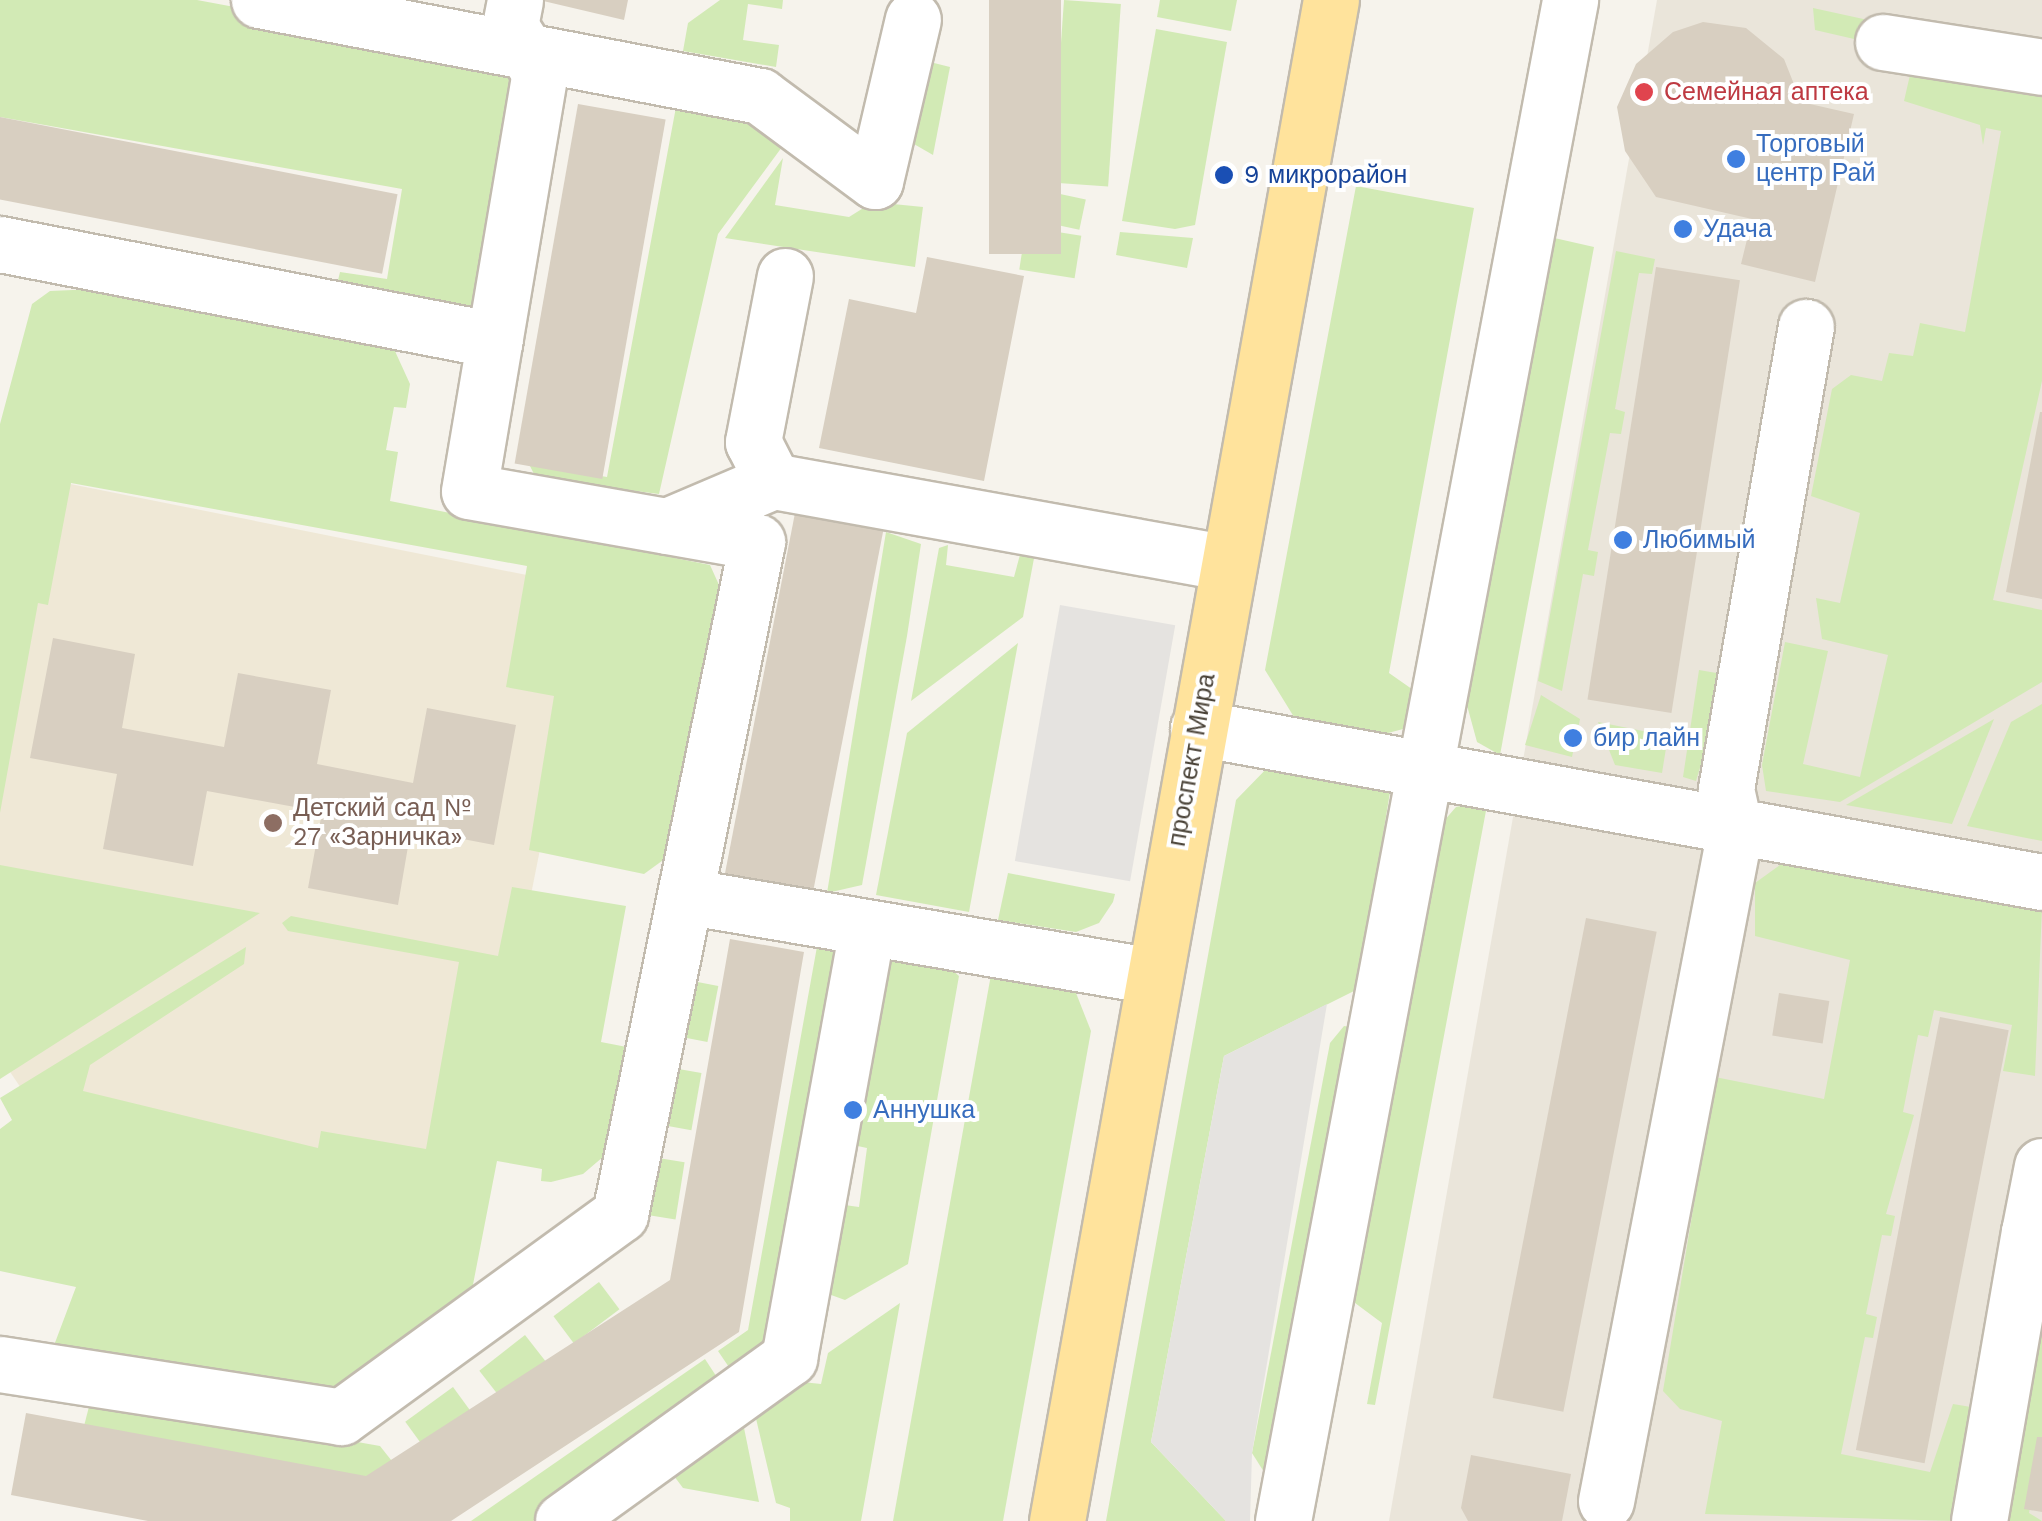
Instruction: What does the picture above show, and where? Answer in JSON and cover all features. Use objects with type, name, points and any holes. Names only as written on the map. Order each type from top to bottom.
[{"type":"main road","name":"проспект Мира","points":[[1057,1521],[1331,0]]},
{"type":"street","points":[[259,0],[520,25],[760,96],[875,181],[914,19]]},
{"type":"street","points":[[1283,1521],[1430,768],[1570,0]]},
{"type":"street","points":[[0,1364],[342,1418],[620,1214],[757,542],[469,491],[540,73],[520,25]]},
{"type":"street","points":[[1883,42],[2042,68]]},
{"type":"street","points":[[0,244],[495,340]]},
{"type":"street","points":[[773,482],[753,442],[785,276]]},
{"type":"street","points":[[1606,1500],[1735,830],[1726,789],[1806,326]]},
{"type":"street","points":[[667,526],[773,482],[1228,563]]},
{"type":"street","points":[[1198,728],[1430,768],[1735,830],[2042,882]]},
{"type":"street","points":[[685,896],[1154,976]]},
{"type":"street","points":[[563,1521],[789,1358],[867,929]]},
{"type":"street","points":[[1979,1521],[2036,1233],[2042,1166]]},
{"type":"shaded area","points":[[1657,0],[2042,0],[2042,1521],[1389,1521]]},
{"type":"shaded area","name":"Детский сад № 27 «Зарничка»","points":[[0,470],[592,588],[478,1161],[87,1186],[0,1057]]},
{"type":"shaded area","points":[[1060,605],[1175,625],[1130,881],[1015,861]]},
{"type":"shaded area","points":[[1327,1004],[1252,1453],[1250,1521],[1226,1521],[1151,1442],[1224,1056]]},
{"type":"green space","points":[[0,0],[197,0],[526,61],[473,312],[332,305],[340,272],[387,279],[402,189],[0,117]]},
{"type":"green space","points":[[720,0],[783,0],[782,9],[748,4],[743,40],[779,45],[776,67],[683,51],[688,23]]},
{"type":"green space","points":[[1064,0],[1121,4],[1108,187],[1051,183]]},
{"type":"green space","points":[[1160,0],[1237,0],[1231,31],[1157,17]]},
{"type":"green space","points":[[1813,8],[2042,58],[2042,381],[1993,600],[2042,610],[2042,682],[1840,802],[1766,791],[1762,765],[1785,642],[1828,651],[1803,764],[1860,777],[1888,655],[1822,639],[1816,598],[1840,603],[1860,513],[1811,496],[1832,389],[1851,375],[1882,381],[1889,353],[1913,356],[1920,323],[1965,332],[2001,131],[1986,128],[1983,145],[1980,125],[1904,101],[1915,53],[1815,30]]},
{"type":"green space","points":[[1156,29],[1227,42],[1195,225],[1175,229],[1122,221]]},
{"type":"green space","points":[[930,62],[950,67],[933,155],[907,140]]},
{"type":"green space","points":[[730,97],[780,133],[782,147],[718,234],[659,494],[536,478],[529,464],[607,477],[676,107]]},
{"type":"green space","points":[[783,158],[775,205],[849,217],[873,202],[923,207],[915,267],[725,238]]},
{"type":"green space","points":[[1356,186],[1474,208],[1389,673],[1419,694],[1407,728],[1384,734],[1294,717],[1265,670]]},
{"type":"green space","points":[[1032,188],[1086,199],[1079,230],[1026,218]]},
{"type":"green space","points":[[1026,227],[1081,236],[1075,278],[1019,269]]},
{"type":"green space","points":[[1120,232],[1193,238],[1187,268],[1116,255]]},
{"type":"green space","points":[[1550,237],[1594,247],[1500,755],[1477,742],[1465,698]]},
{"type":"green space","points":[[1616,251],[1655,259],[1652,274],[1639,273],[1615,409],[1625,412],[1621,434],[1610,433],[1588,550],[1598,552],[1594,576],[1583,574],[1562,691],[1538,681]]},
{"type":"green space","points":[[96,289],[394,349],[410,384],[406,408],[394,407],[386,450],[398,452],[390,501],[710,565],[724,596],[666,858],[644,874],[529,850],[554,696],[506,687],[527,566],[71,483],[48,605],[38,603],[0,813],[0,424],[32,304],[50,291]]},
{"type":"green space","points":[[886,532],[921,544],[907,636],[862,885],[827,893]]},
{"type":"green space","points":[[948,545],[946,565],[1014,577],[1021,551],[1035,553],[1023,617],[911,701],[939,548]]},
{"type":"green space","points":[[1018,643],[969,912],[876,895],[907,733]]},
{"type":"green space","points":[[1699,670],[1728,675],[1696,781],[1683,777]]},
{"type":"green space","points":[[1541,695],[1580,719],[1572,757],[1525,745]]},
{"type":"green space","points":[[2042,704],[2042,841],[1967,826],[2011,722]]},
{"type":"green space","points":[[1994,719],[1952,824],[1846,805]]},
{"type":"green space","points":[[1598,722],[1668,736],[1662,773],[1615,765]]},
{"type":"green space","points":[[1273,762],[1390,792],[1358,989],[1224,1056],[1151,1442],[1226,1521],[1106,1521],[1236,800]]},
{"type":"green space","points":[[1488,800],[1375,1405],[1367,1404],[1382,1323],[1351,1300],[1443,822],[1456,807]]},
{"type":"green space","points":[[1784,862],[2042,907],[2035,1076],[2003,1071],[2012,1025],[1934,1010],[1928,1037],[1918,1035],[1903,1112],[1914,1115],[1886,1214],[1895,1216],[1891,1236],[1882,1235],[1866,1314],[1877,1317],[1873,1338],[1865,1337],[1841,1454],[1930,1472],[1953,1404],[1977,1408],[1956,1521],[1705,1514],[1722,1421],[1680,1409],[1663,1391],[1715,1077],[1824,1099],[1850,960],[1755,936],[1755,883]]},
{"type":"green space","points":[[0,865],[260,913],[0,1079]]},
{"type":"green space","points":[[1008,873],[1115,894],[1099,923],[1076,932],[998,920]]},
{"type":"green space","points":[[512,887],[626,906],[601,1042],[637,1049],[617,1145],[583,1174],[541,1181],[542,1169],[497,1161],[470,1300],[319,1407],[53,1348],[76,1287],[0,1271],[0,1129],[12,1120],[0,1098],[246,947],[244,964],[90,1065],[83,1091],[318,1148],[321,1131],[426,1149],[459,962],[288,931],[282,923],[291,916],[498,956]]},
{"type":"green space","points":[[820,930],[852,937],[780,1349],[737,1379],[718,1351],[748,1330]]},
{"type":"green space","points":[[881,953],[944,963],[959,976],[908,1264],[845,1300],[820,1291],[823,1202],[859,1207],[867,1148],[834,1141]]},
{"type":"green space","points":[[992,969],[1074,988],[1091,1031],[1003,1521],[893,1521]]},
{"type":"green space","points":[[682,979],[718,986],[707,1042],[671,1035]]},
{"type":"green space","points":[[1344,1026],[1351,1027],[1264,1472],[1252,1453],[1330,1043]]},
{"type":"green space","points":[[667,1067],[701,1073],[691,1130],[657,1124]]},
{"type":"green space","points":[[652,1157],[685,1162],[676,1219],[643,1214]]},
{"type":"green space","points":[[599,1282],[619,1309],[574,1343],[553,1316]]},
{"type":"green space","points":[[2042,1298],[2042,1436],[2029,1513],[2042,1521],[2003,1521]]},
{"type":"green space","points":[[900,1303],[861,1521],[790,1521],[790,1508],[776,1503],[753,1406],[784,1380],[821,1384],[828,1353]]},
{"type":"green space","points":[[525,1335],[545,1361],[500,1397],[479,1371]]},
{"type":"green space","points":[[705,1359],[724,1388],[533,1521],[471,1521]]},
{"type":"green space","points":[[453,1387],[471,1412],[423,1447],[405,1422]]},
{"type":"green space","points":[[92,1395],[380,1446],[395,1465],[372,1480],[84,1426]]},
{"type":"green space","points":[[741,1413],[759,1502],[683,1488],[668,1468]]},
{"type":"building","points":[[539,0],[628,0],[624,20]]},
{"type":"building","points":[[989,0],[1061,0],[1061,254],[989,254]]},
{"type":"building","name":"Торговый центр Рай","points":[[1703,22],[1746,28],[1784,59],[1801,102],[1854,114],[1815,282],[1741,264],[1752,219],[1656,197],[1625,151],[1617,107],[1636,64],[1673,32]]},
{"type":"building","points":[[578,104],[666,119],[602,479],[515,463]]},
{"type":"building","points":[[0,117],[398,194],[382,274],[0,200]]},
{"type":"building","points":[[927,257],[1024,276],[984,481],[819,448],[849,299],[916,313]]},
{"type":"building","points":[[1656,267],[1740,280],[1671,713],[1587,700]]},
{"type":"building","points":[[2042,412],[2042,599],[2006,592]]},
{"type":"building","points":[[795,513],[883,530],[812,897],[724,880]]},
{"type":"building","points":[[53,638],[135,654],[122,728],[224,747],[238,673],[331,690],[317,764],[413,783],[427,708],[516,725],[494,845],[411,829],[398,905],[308,888],[322,812],[207,791],[193,866],[103,849],[117,774],[30,758]]},
{"type":"building","points":[[1586,918],[1657,932],[1563,1412],[1493,1398]]},
{"type":"building","points":[[730,939],[804,952],[739,1332],[451,1521],[148,1521],[11,1495],[26,1413],[366,1476],[670,1280]]},
{"type":"building","points":[[1779,993],[1829,1001],[1823,1043],[1772,1035]]},
{"type":"building","points":[[1940,1017],[2009,1030],[1925,1463],[1856,1450]]},
{"type":"building","points":[[2037,1437],[2042,1437],[2042,1512],[2024,1509]]},
{"type":"building","points":[[1471,1455],[1571,1474],[1562,1521],[1468,1521],[1461,1508]]},
{"type":"place","name":"Семейная аптека","points":[[1644,92]]},
{"type":"place","name":"Торговый центр Рай","points":[[1736,159]]},
{"type":"place","name":"9 микрорайон","points":[[1224,175]]},
{"type":"place","name":"Удача","points":[[1683,229]]},
{"type":"place","name":"Любимый","points":[[1623,540]]},
{"type":"place","name":"бир лайн","points":[[1573,738]]},
{"type":"place","name":"Детский сад № 27 «Зарничка»","points":[[273,823]]},
{"type":"place","name":"Аннушка","points":[[853,1110]]}]
